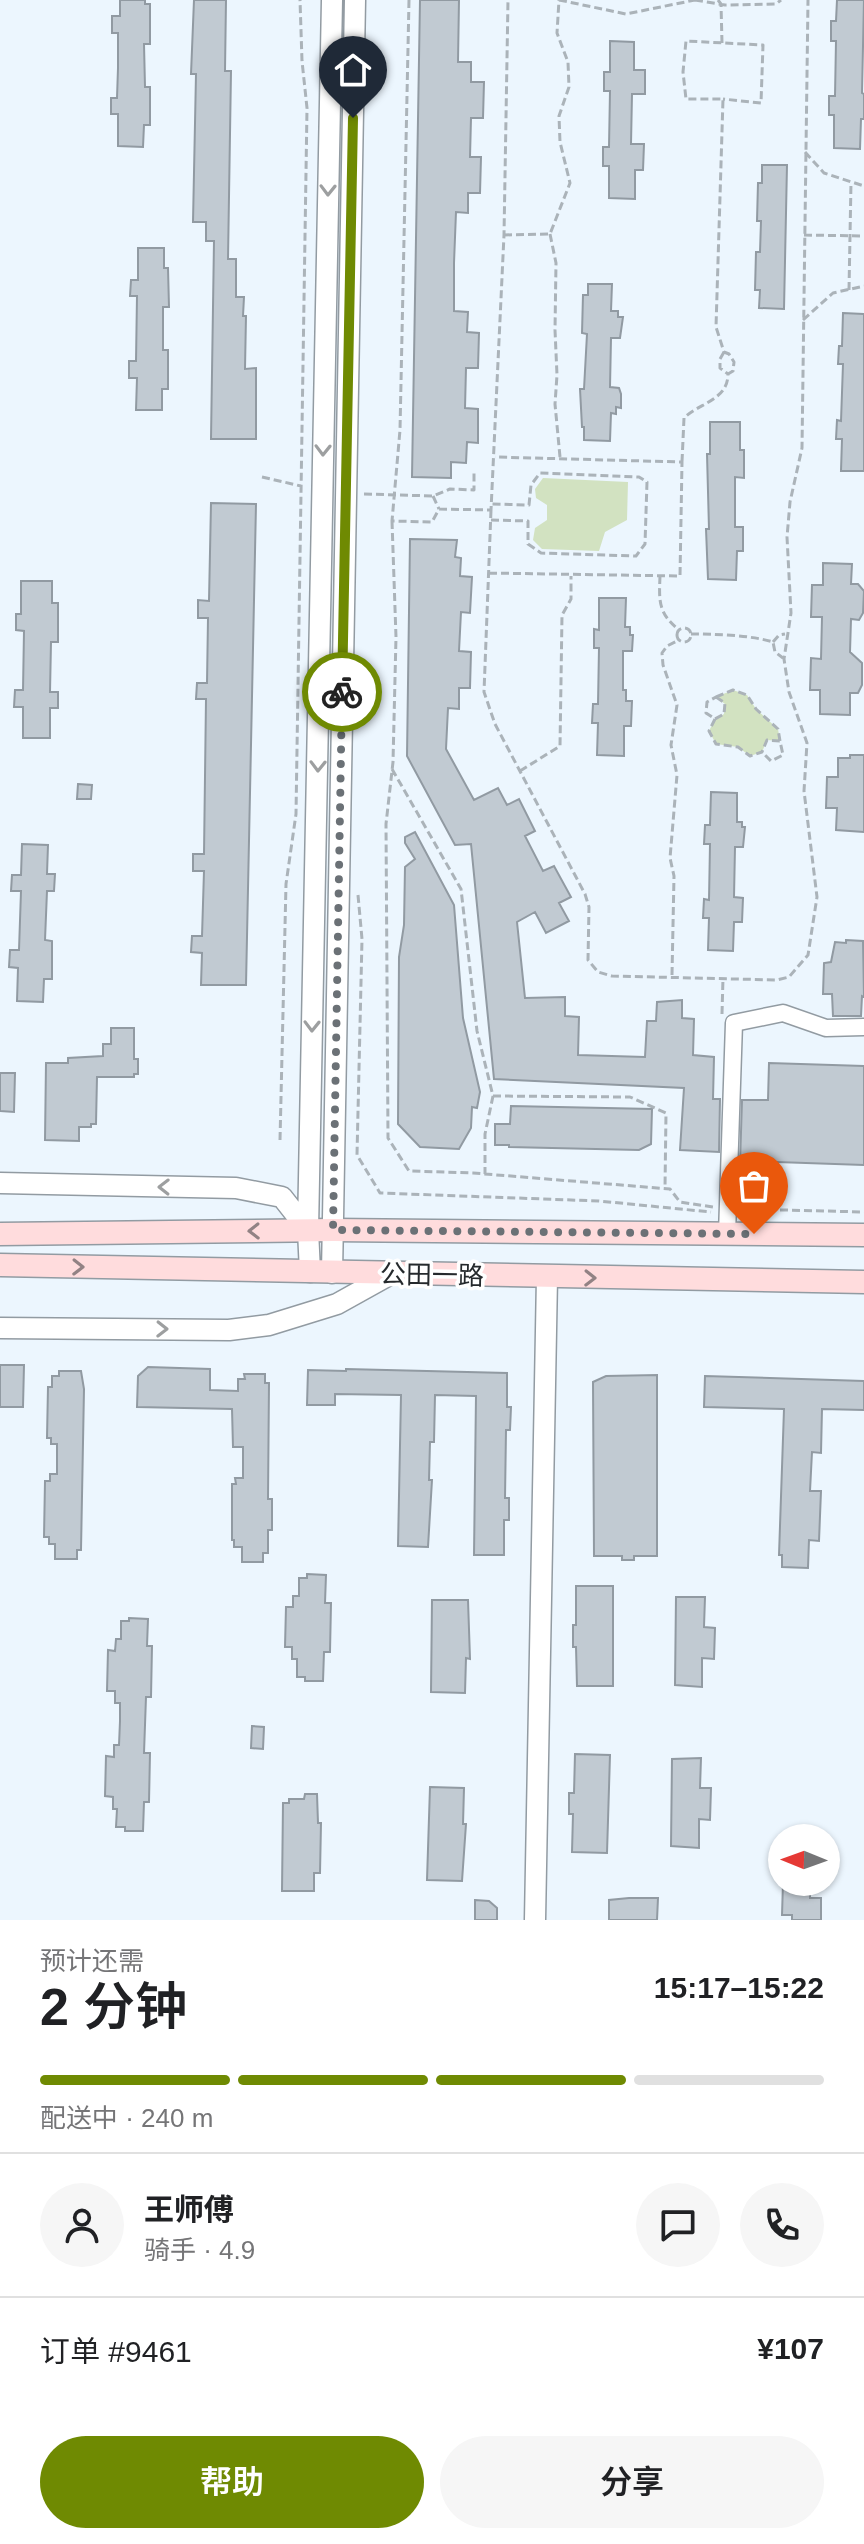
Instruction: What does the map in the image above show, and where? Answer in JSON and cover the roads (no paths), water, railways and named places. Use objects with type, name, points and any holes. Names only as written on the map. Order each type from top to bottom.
[{"type":"main road","name":"公田一路","points":[[0,1234],[333,1230],[727,1216],[864,1235]]},
{"type":"main road","name":"公田一路","points":[[0,1265],[864,1282]]},
{"type":"street","points":[[321,1273],[308,1230],[332,0]]},
{"type":"street","points":[[321,1273],[333,1230],[355,0]]},
{"type":"street","points":[[727,1216],[734,1023],[783,1013],[826,1028],[864,1027]]},
{"type":"street","points":[[0,1183],[236,1188],[282,1197],[308,1230]]},
{"type":"street","points":[[0,1328],[229,1330],[269,1325],[337,1304],[391,1274]]},
{"type":"street","points":[[535,1920],[547,1277]]}]
